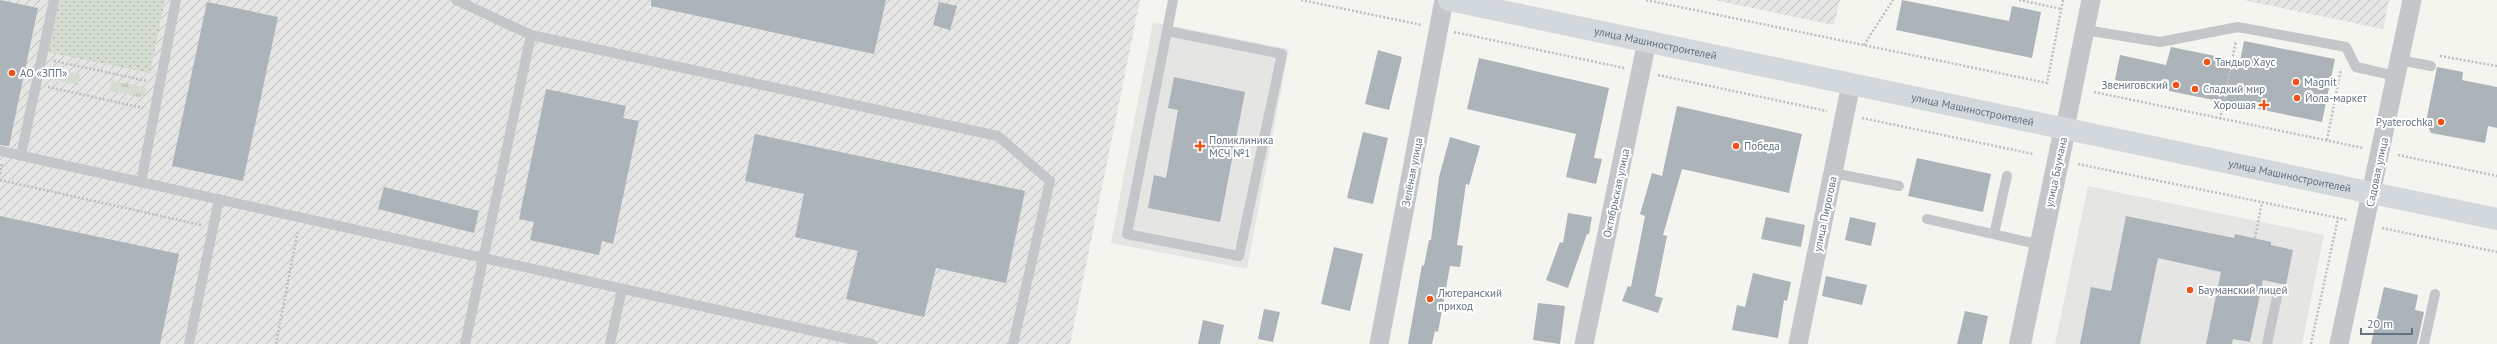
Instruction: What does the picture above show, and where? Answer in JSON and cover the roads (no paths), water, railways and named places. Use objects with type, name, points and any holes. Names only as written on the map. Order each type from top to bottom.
[{"type":"main road","name":"улица Машиностроителей","points":[[1449,0],[2497,219]]},
{"type":"street","name":"Зелёная улица","points":[[1379,344],[1444,0]]},
{"type":"street","name":"улица Баумана","points":[[2020,344],[2091,0]]},
{"type":"street","name":"Садовая улица","points":[[2339,344],[2381,152],[2410,0]]},
{"type":"street","name":"Октябрьская улица","points":[[1584,344],[1647,41]]},
{"type":"street","name":"улица Пирогова","points":[[1798,344],[1852,84]]},
{"type":"lane","points":[[21,156],[54,0]]},
{"type":"lane","points":[[141,182],[176,0]]},
{"type":"lane","points":[[456,0],[532,35],[998,136],[1050,181],[1013,344]]},
{"type":"lane","points":[[1167,31],[1282,54],[1239,256],[1127,234],[1173,0]]},
{"type":"lane","points":[[2085,30],[2160,42],[2238,27],[2346,47],[2356,67],[2398,68],[2431,66]]},
{"type":"lane","points":[[465,344],[532,35]]},
{"type":"lane","points":[[0,151],[872,344]]},
{"type":"lane","points":[[1833,173],[1899,186]]},
{"type":"lane","points":[[1994,234],[2007,176]]},
{"type":"lane","points":[[190,344],[219,199]]},
{"type":"lane","points":[[1927,220],[2041,245]]},
{"type":"lane","points":[[610,344],[622,289]]},
{"type":"lane","points":[[2424,344],[2435,294]]},
{"type":"lane","points":[[2267,344],[2277,297]]},
{"type":"place","name":"Тандыр Хаус","points":[[2207,62]]},
{"type":"place","name":"АО «ЗПП»","points":[[12,73]]},
{"type":"place","name":"Magnit","points":[[2296,82]]},
{"type":"place","name":"Звениговский","points":[[2176,85]]},
{"type":"place","name":"Сладкий мир","points":[[2195,89]]},
{"type":"place","name":"Йола-маркет","points":[[2297,98]]},
{"type":"place","name":"Хорошая","points":[[2264,105]]},
{"type":"place","name":"Pyaterochka","points":[[2441,122]]},
{"type":"place","name":"Поликлиника МСЧ №1","points":[[1200,146]]},
{"type":"place","name":"Победа","points":[[1736,146]]},
{"type":"place","name":"Бауманский лицей","points":[[2190,290]]},
{"type":"place","name":"Лютеранский приход","points":[[1430,299]]}]
